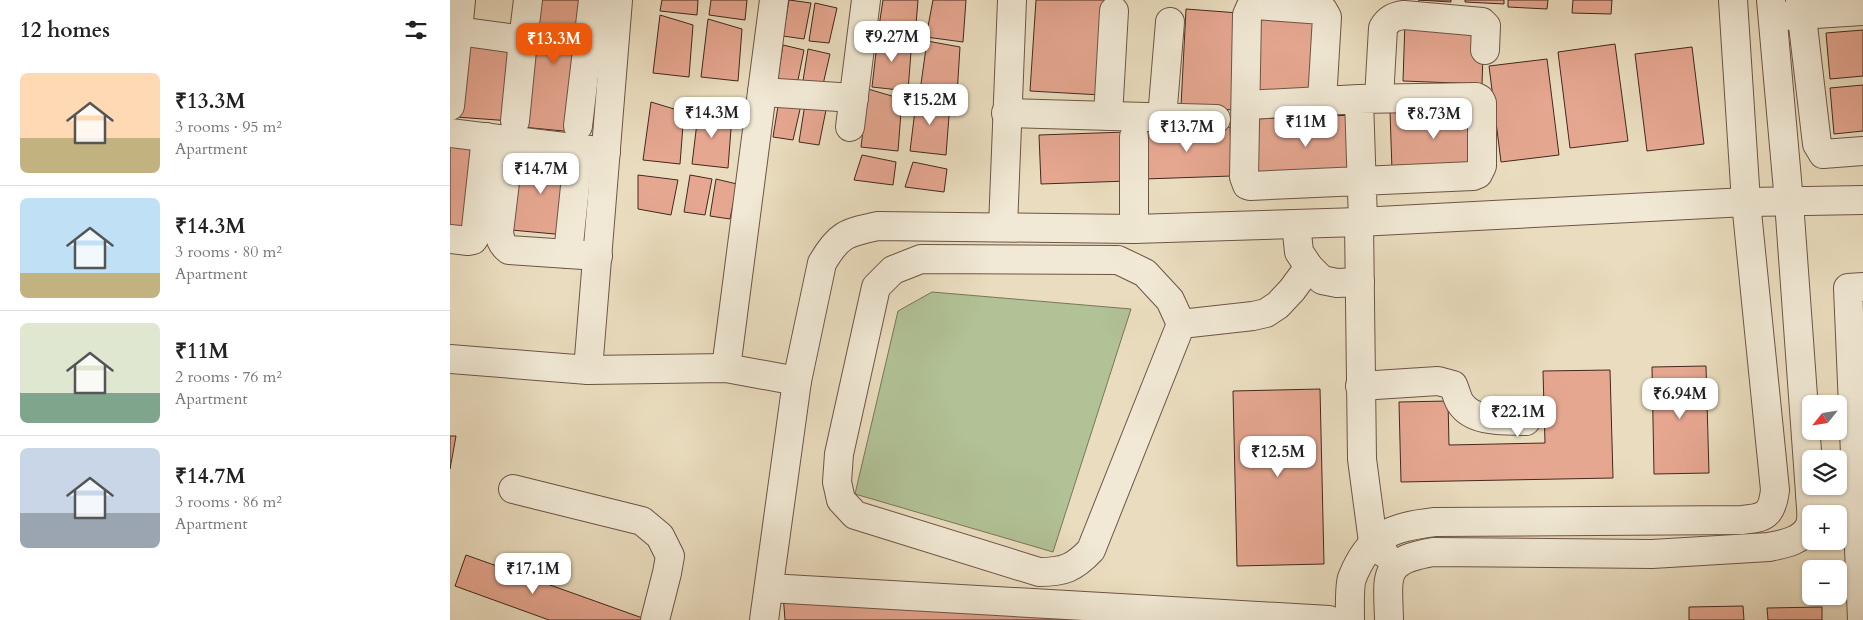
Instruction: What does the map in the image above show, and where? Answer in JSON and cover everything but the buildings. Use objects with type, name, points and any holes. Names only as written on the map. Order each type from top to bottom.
[{"type":"street","points":[[450,106],[461,0]]},
{"type":"street","points":[[450,239],[468,241],[473,240],[475,237],[504,133],[523,40],[528,0]]},
{"type":"street","points":[[568,254],[578,137],[593,0]]},
{"type":"street","points":[[588,370],[618,0]]},
{"type":"street","points":[[726,368],[774,0]]},
{"type":"street","points":[[850,127],[866,0]]},
{"type":"street","points":[[1003,228],[1006,113],[1012,0]]},
{"type":"street","points":[[1350,620],[1352,578],[1373,542],[1390,531],[1412,525],[1435,522],[1742,520],[1760,518],[1768,513],[1773,502],[1775,490],[1746,202],[1732,0]]},
{"type":"street","points":[[1246,105],[1369,99],[1476,97],[1482,103],[1480,170],[1473,176],[1247,185],[1244,177],[1247,15],[1250,8],[1255,6],[1324,10],[1326,13],[1322,101]]},
{"type":"street","points":[[1807,450],[1789,202],[1772,8],[1863,12]]},
{"type":"street","points":[[1801,8],[1817,144],[1823,154],[1863,150]]},
{"type":"street","points":[[1108,116],[1114,11]]},
{"type":"street","points":[[1396,565],[1373,542],[1362,459],[1360,386],[1361,222],[1362,180],[1369,99],[1383,28],[1390,19],[1396,16],[1404,15],[1482,22],[1486,26],[1485,50]]},
{"type":"street","points":[[1162,118],[1170,22]]},
{"type":"street","points":[[458,31],[523,40]]},
{"type":"street","points":[[762,92],[854,98]]},
{"type":"street","points":[[1006,113],[1216,119]]},
{"type":"street","points":[[450,133],[504,133],[578,137],[606,152]]},
{"type":"street","points":[[504,133],[499,232],[503,245],[509,250],[598,256]]},
{"type":"street","points":[[1134,137],[1134,229]]},
{"type":"street","points":[[764,620],[797,381],[822,263],[830,249],[840,238],[854,231],[878,226],[1134,229],[1361,222],[1746,202],[1863,200]]},
{"type":"street","points":[[1296,224],[1299,252],[1309,267],[1322,280],[1337,283],[1360,282]]},
{"type":"street","points":[[921,259],[1118,260],[1145,273],[1170,300],[1181,324],[1091,550],[1079,562],[1064,569],[1039,572],[855,515],[841,500],[837,482],[839,454],[876,287],[893,270],[921,259]]},
{"type":"street","points":[[1181,324],[1266,313],[1278,305],[1309,267]]},
{"type":"street","points":[[1862,620],[1860,492],[1848,288],[1863,287]]},
{"type":"street","points":[[450,358],[588,370],[726,368],[797,381]]},
{"type":"street","points":[[1360,386],[1438,381],[1453,386],[1461,405],[1474,414],[1487,419],[1526,421]]},
{"type":"street","points":[[513,490],[642,521],[660,536],[670,556],[655,620]]},
{"type":"street","points":[[1847,492],[1860,492]]},
{"type":"street","points":[[1389,620],[1388,580],[1396,565],[1413,556],[1433,552],[1652,554],[1769,547],[1788,544],[1802,535],[1810,524],[1810,495]]},
{"type":"street","points":[[769,588],[1329,620]]},
{"type":"green space","points":[[932,292],[1131,309],[1053,552],[855,494],[898,311]]}]
